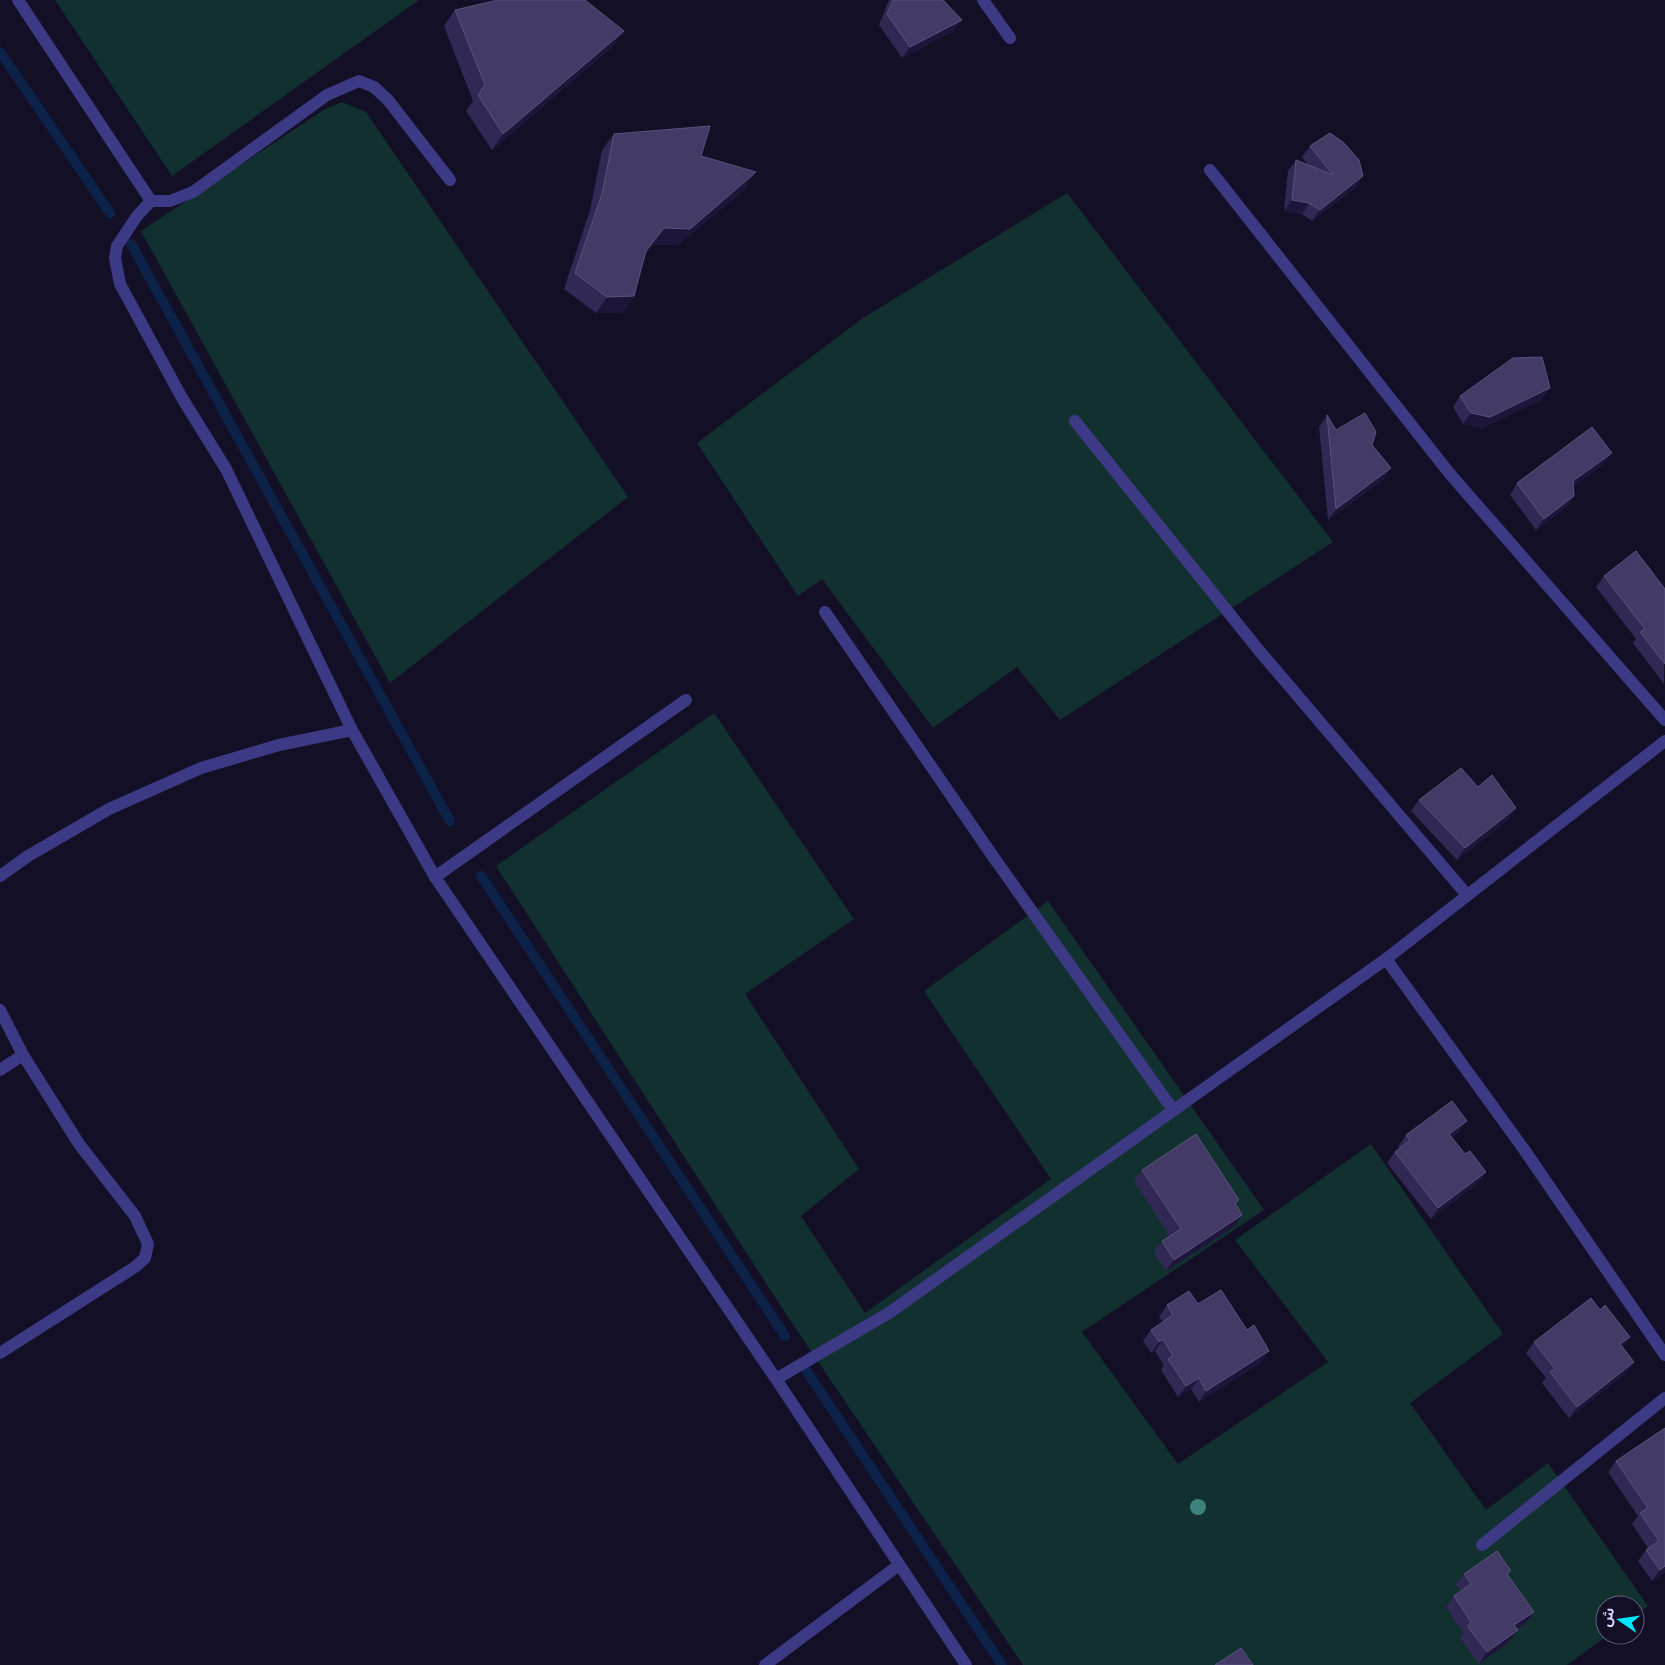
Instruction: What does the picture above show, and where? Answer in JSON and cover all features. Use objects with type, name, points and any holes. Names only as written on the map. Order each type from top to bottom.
[{"type":"street","points":[[18,0],[151,201]]},
{"type":"street","points":[[983,0],[1010,38]]},
{"type":"street","points":[[450,180],[388,100],[374,87],[359,81],[328,95],[193,192],[170,201],[151,201],[130,225],[117,246],[115,258],[120,284],[182,398],[226,469],[352,730],[435,877],[776,1379],[966,1665]]},
{"type":"street","points":[[1210,170],[1450,474],[1665,720]]},
{"type":"street","points":[[1075,421],[1258,648],[1467,895]]},
{"type":"street","points":[[826,612],[992,855],[1173,1110]]},
{"type":"street","points":[[435,877],[686,700]]},
{"type":"street","points":[[0,876],[28,856],[109,809],[201,768],[279,745],[352,730]]},
{"type":"street","points":[[776,1379],[889,1313],[1386,959],[1665,741]]},
{"type":"street","points":[[1386,959],[1523,1148],[1665,1355]]},
{"type":"street","points":[[0,1010],[23,1055],[79,1144],[135,1216],[148,1244],[145,1258],[135,1267],[0,1353]]},
{"type":"street","points":[[0,1070],[23,1055]]},
{"type":"street","points":[[1482,1545],[1665,1398]]},
{"type":"street","points":[[765,1665],[898,1564]]},
{"type":"green space","points":[[55,0],[419,0],[172,176]]},
{"type":"green space","points":[[342,102],[366,112],[628,497],[390,683],[141,231],[325,109]]},
{"type":"green space","points":[[1067,193],[1333,542],[1060,720],[1017,667],[933,728],[822,579],[798,596],[697,443],[863,318]]},
{"type":"green space","points":[[714,713],[854,919],[745,994],[859,1169],[801,1216],[865,1313],[1051,1179],[924,991],[1048,901],[1264,1210],[1082,1332],[1178,1464],[1328,1362],[1235,1240],[1371,1144],[1503,1334],[1410,1403],[1486,1510],[1548,1463],[1640,1595],[1595,1595],[1595,1645],[1567,1665],[1023,1665],[786,1314],[496,866]]},
{"type":"building","points":[[498,0],[585,0],[624,31],[503,134],[478,95],[485,85],[455,10]]},
{"type":"building","points":[[893,0],[943,0],[962,20],[910,47],[887,14]]},
{"type":"building","points":[[710,126],[701,156],[756,172],[690,229],[664,228],[646,251],[634,296],[607,297],[575,273],[602,194],[614,134]]},
{"type":"building","points":[[1330,133],[1344,143],[1359,160],[1363,176],[1320,210],[1309,203],[1292,200],[1296,160],[1333,175],[1310,146]]},
{"type":"building","points":[[1542,357],[1550,388],[1490,417],[1471,413],[1460,396],[1513,358]]},
{"type":"building","points":[[1365,413],[1376,432],[1372,445],[1391,468],[1336,509],[1327,415],[1336,430]]},
{"type":"building","points":[[1592,427],[1612,453],[1573,481],[1574,496],[1544,519],[1517,483]]},
{"type":"building","points":[[1636,551],[1665,589],[1665,664],[1640,632],[1645,629],[1604,576]]},
{"type":"building","points":[[1461,768],[1478,787],[1492,775],[1516,808],[1465,848],[1419,800]]},
{"type":"building","points":[[1452,1101],[1467,1121],[1449,1134],[1465,1154],[1470,1151],[1486,1172],[1438,1208],[1395,1152],[1410,1140],[1406,1135]]},
{"type":"building","points":[[1196,1134],[1239,1200],[1235,1203],[1242,1215],[1174,1260],[1162,1241],[1181,1229],[1142,1170]]},
{"type":"building","points":[[1221,1290],[1247,1330],[1254,1325],[1269,1351],[1206,1391],[1199,1378],[1186,1386],[1168,1359],[1173,1356],[1163,1339],[1159,1342],[1151,1330],[1173,1315],[1167,1305],[1189,1291],[1198,1304]]},
{"type":"building","points":[[1591,1298],[1600,1310],[1605,1305],[1630,1337],[1620,1344],[1634,1362],[1577,1407],[1550,1372],[1555,1369],[1534,1342]]},
{"type":"building","points":[[1665,1428],[1665,1566],[1660,1570],[1646,1550],[1659,1541],[1640,1513],[1648,1508],[1616,1461]]},
{"type":"building","points":[[1497,1551],[1511,1571],[1507,1574],[1534,1612],[1514,1625],[1518,1630],[1487,1652],[1468,1627],[1471,1622],[1454,1596],[1471,1584],[1464,1574]]},
{"type":"building","points":[[1241,1648],[1253,1665],[1215,1665]]},
{"type":"waterway","points":[[0,52],[110,213]]},
{"type":"waterway","points":[[131,244],[450,821]]},
{"type":"waterway","points":[[481,876],[785,1336]]},
{"type":"waterway","points":[[802,1364],[1002,1665]]}]
